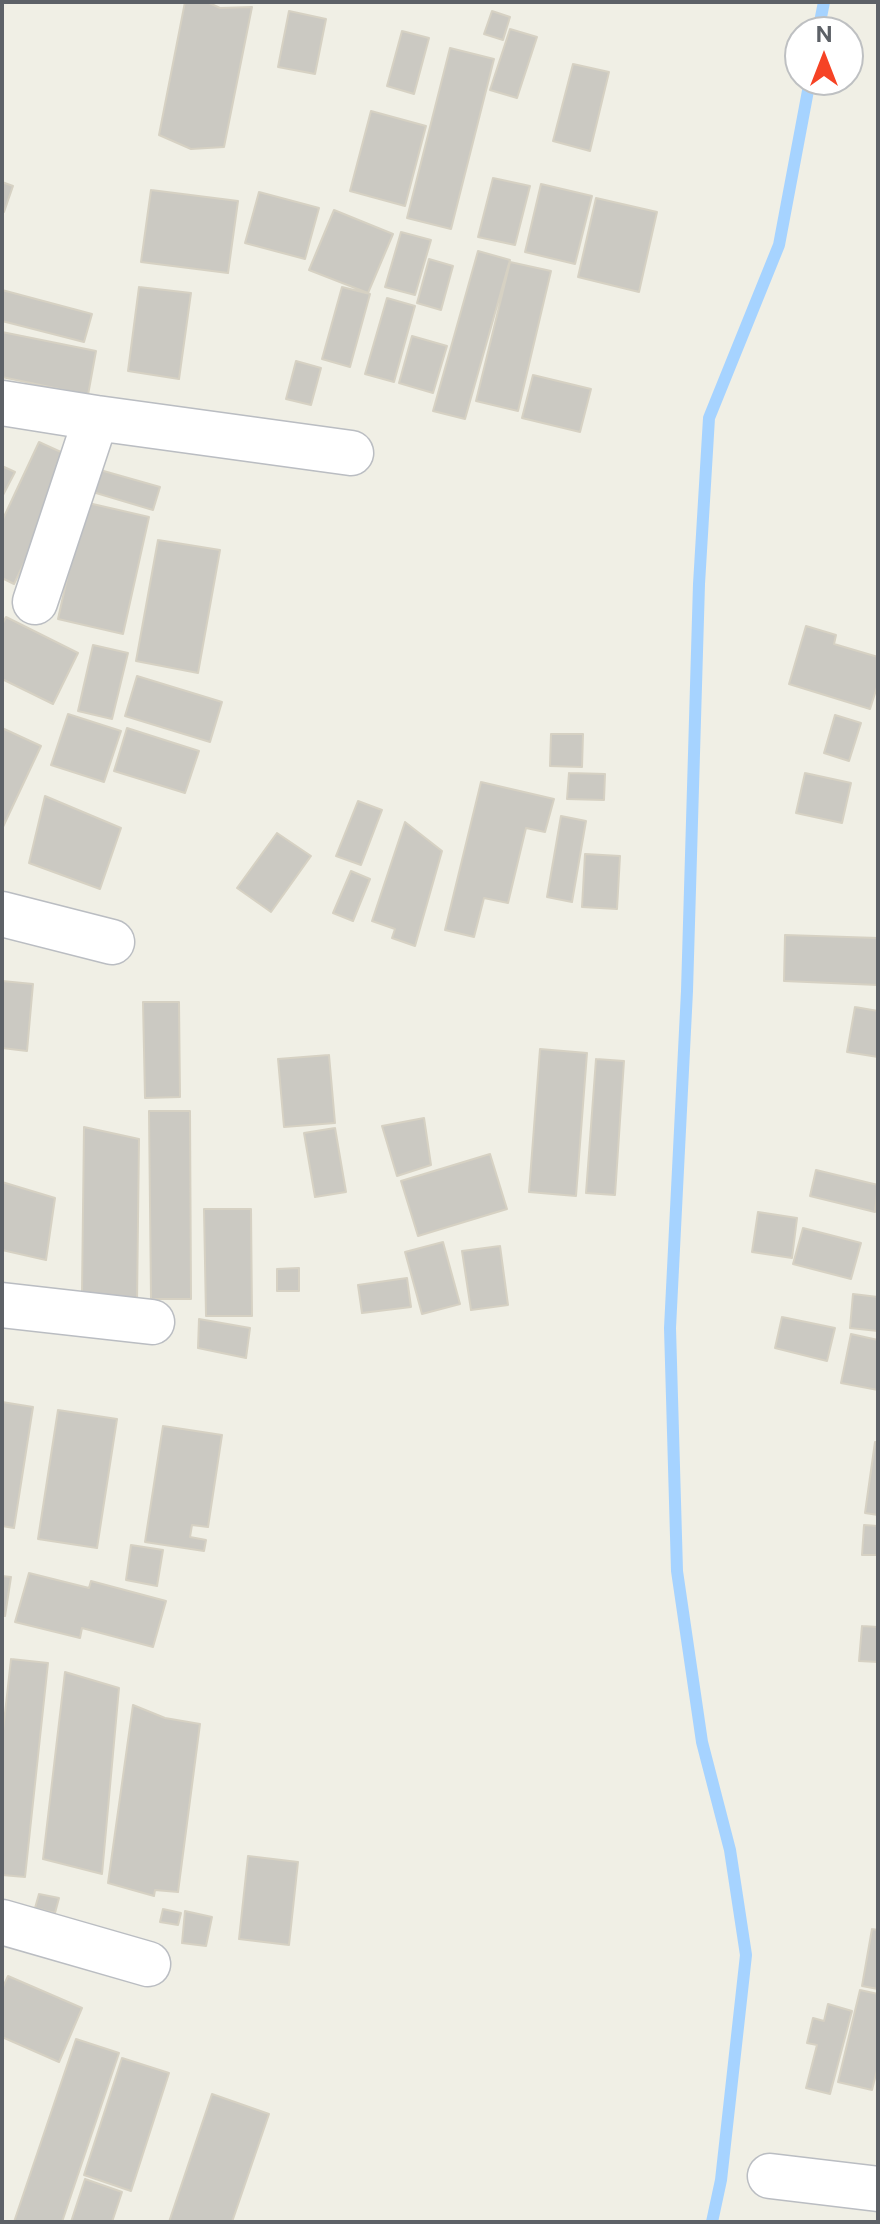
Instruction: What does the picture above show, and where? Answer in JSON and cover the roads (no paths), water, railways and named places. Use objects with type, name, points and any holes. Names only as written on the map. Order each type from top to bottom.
[{"type":"street","points":[[2,403],[351,453]]},
{"type":"street","points":[[35,602],[96,418]]},
{"type":"street","points":[[2,914],[112,942]]},
{"type":"street","points":[[2,1305],[152,1322]]},
{"type":"street","points":[[2,1922],[148,1964]]},
{"type":"street","points":[[770,2176],[878,2189]]},
{"type":"waterway","points":[[821,16],[824,2]]},
{"type":"waterway","points":[[712,2222],[721,2180],[746,1955],[730,1850],[702,1742],[677,1571],[670,1328],[687,991],[699,584],[709,418],[779,245],[807,96]]}]
